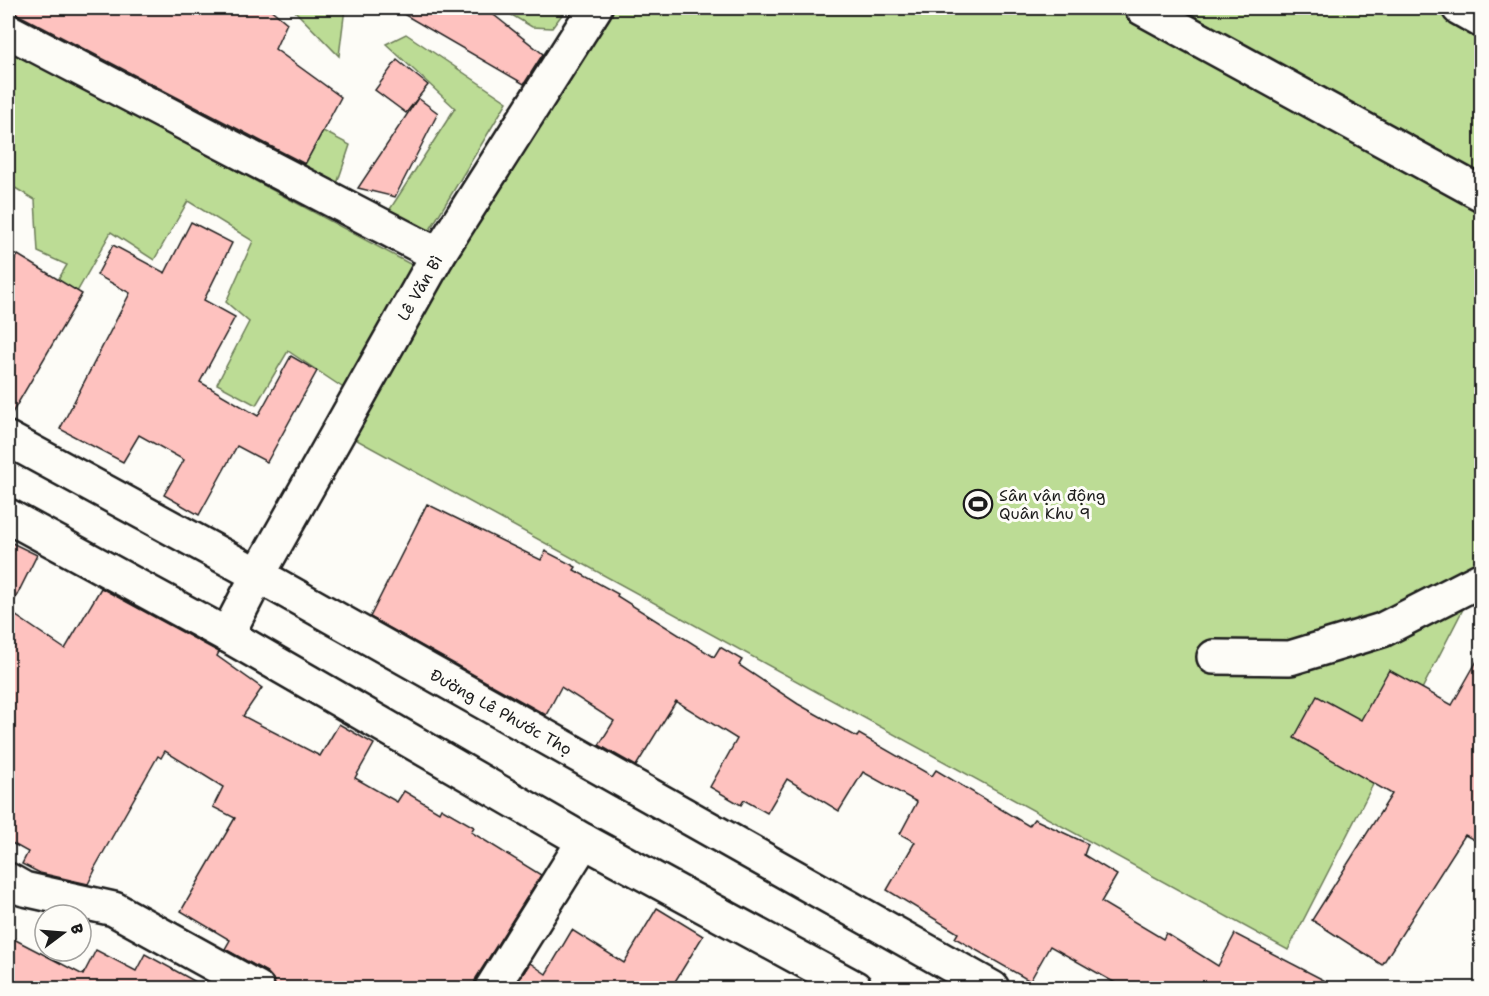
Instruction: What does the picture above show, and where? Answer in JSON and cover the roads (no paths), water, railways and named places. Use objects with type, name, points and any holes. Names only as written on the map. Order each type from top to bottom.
[{"type":"street","name":"Lê Văn Bì","points":[[227,635],[258,575],[438,255],[595,8]]},
{"type":"street","points":[[1142,8],[1482,194]]},
{"type":"street","points":[[1459,8],[1482,21]]},
{"type":"street","points":[[8,31],[438,255]]},
{"type":"street","name":"Đường Lê Phước Thọ","points":[[8,439],[258,575],[992,988]]},
{"type":"street","points":[[8,516],[227,635],[584,841],[855,988]]},
{"type":"street","points":[[1214,657],[1290,658],[1382,630],[1482,579]]},
{"type":"street","points":[[492,988],[584,841]]},
{"type":"street","points":[[8,880],[24,889],[114,909],[256,988]]},
{"type":"place","name":"Sân vận động Quân Khu 9","points":[[978,504]]}]
